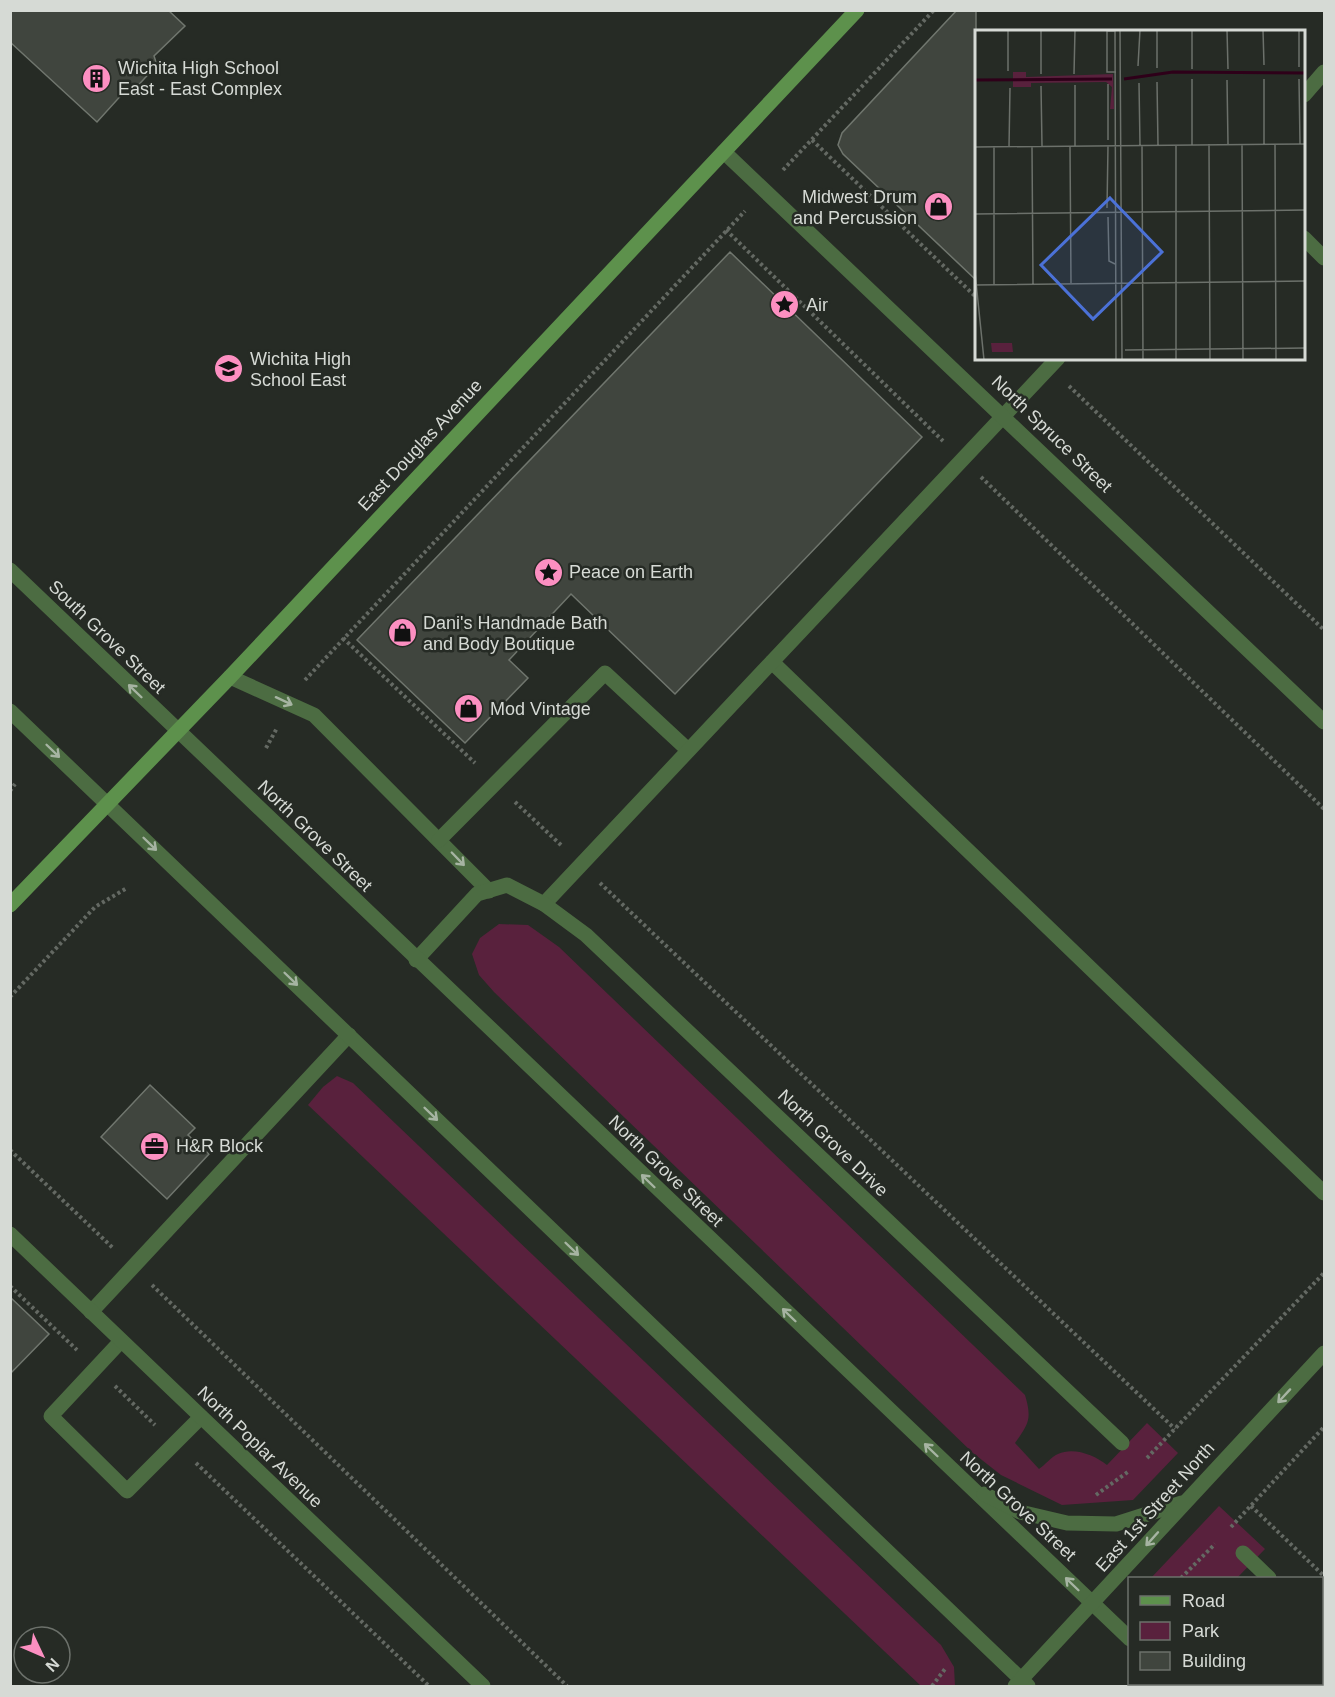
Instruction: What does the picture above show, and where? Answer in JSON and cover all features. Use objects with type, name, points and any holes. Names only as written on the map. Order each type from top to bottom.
[{"type":"main road","name":"East Douglas Avenue","points":[[10,905],[230,677],[857,10]]},
{"type":"street","points":[[1305,93],[1324,72]]},
{"type":"street","name":"North Spruce Street","points":[[724,152],[1324,722]]},
{"type":"street","points":[[1305,239],[1324,258]]},
{"type":"street","points":[[544,903],[1054,363]]},
{"type":"street","name":"South Grove Street","points":[[10,570],[177,731]]},
{"type":"street","points":[[772,662],[1324,1193]]},
{"type":"street","points":[[439,840],[605,673],[688,750]]},
{"type":"street","points":[[230,677],[314,715],[489,891]]},
{"type":"street","points":[[10,711],[1022,1684]]},
{"type":"street","name":"North Grove Street","points":[[177,731],[1128,1637]]},
{"type":"street","name":"North Grove Drive","points":[[489,891],[507,885],[544,903],[586,935],[1122,1443]]},
{"type":"street","points":[[416,960],[477,894],[489,891]]},
{"type":"street","points":[[91,1312],[349,1035]]},
{"type":"street","name":"North Poplar Avenue","points":[[10,1234],[483,1686]]},
{"type":"street","points":[[121,1341],[51,1416],[127,1491],[201,1417]]},
{"type":"street","name":"East 1st Street North","points":[[1022,1684],[1185,1502],[1324,1353]]},
{"type":"street","points":[[968,1486],[1020,1512],[1056,1523],[1116,1524],[1185,1502]]},
{"type":"street","points":[[1243,1553],[1268,1577]]},
{"type":"path","points":[[266,748],[309,674],[934,10]]},
{"type":"path","points":[[812,140],[975,296]]},
{"type":"path","points":[[726,230],[1324,809]]},
{"type":"path","points":[[1054,363],[1324,630]]},
{"type":"path","points":[[343,638],[1174,1429]]},
{"type":"path","points":[[10,791],[15,784]]},
{"type":"path","points":[[10,997],[95,907],[127,888]]},
{"type":"path","points":[[10,1150],[567,1686]]},
{"type":"path","points":[[1143,1461],[1324,1273]]},
{"type":"path","points":[[10,1286],[429,1686]]},
{"type":"path","points":[[1229,1529],[1324,1427]]},
{"type":"path","points":[[1090,1499],[1134,1467]]},
{"type":"path","points":[[1251,1506],[1324,1576]]},
{"type":"path","points":[[1182,1577],[1222,1537]]},
{"type":"path","points":[[932,1686],[945,1669]]},
{"type":"green space","points":[[499,924],[528,925],[559,947],[1025,1395],[1028,1420],[1015,1443],[1039,1469],[1055,1455],[1071,1451],[1090,1455],[1107,1465],[1147,1423],[1178,1453],[1133,1500],[1062,1505],[1001,1475],[973,1453],[494,992],[479,975],[472,954],[480,938]]},
{"type":"green space","points":[[337,1076],[353,1083],[941,1645],[954,1667],[955,1686],[921,1686],[308,1105],[323,1087]]},
{"type":"green space","points":[[1219,1506],[1265,1549],[1238,1577],[1152,1577]]},
{"type":"building","name":"Wichita High School East - East Complex","points":[[10,10],[168,10],[185,26],[154,56],[157,65],[131,93],[125,91],[97,122],[10,42]]},
{"type":"building","name":"Midwest Drum and Percussion","points":[[957,10],[976,10],[975,279],[843,154],[838,145],[842,133]]},
{"type":"building","points":[[730,252],[922,437],[675,694],[571,594],[509,660],[528,678],[465,743],[357,640]]},
{"type":"building","name":"H&R Block","points":[[150,1085],[195,1128],[188,1135],[209,1154],[167,1199],[101,1137]]},
{"type":"building","points":[[10,1297],[49,1334],[10,1374]]},
{"type":"place","name":"Wichita High School East - East Complex","points":[[97,78]]},
{"type":"place","name":"Midwest Drum and Percussion","points":[[938,207]]},
{"type":"place","name":"Air","points":[[785,305]]},
{"type":"place","name":"Wichita High School East","points":[[229,369]]},
{"type":"place","name":"Peace on Earth","points":[[548,572]]},
{"type":"place","name":"Dani's Handmade Bath and Body Boutique","points":[[402,633]]},
{"type":"place","name":"Mod Vintage","points":[[469,709]]},
{"type":"place","name":"H&R Block","points":[[155,1146]]}]
